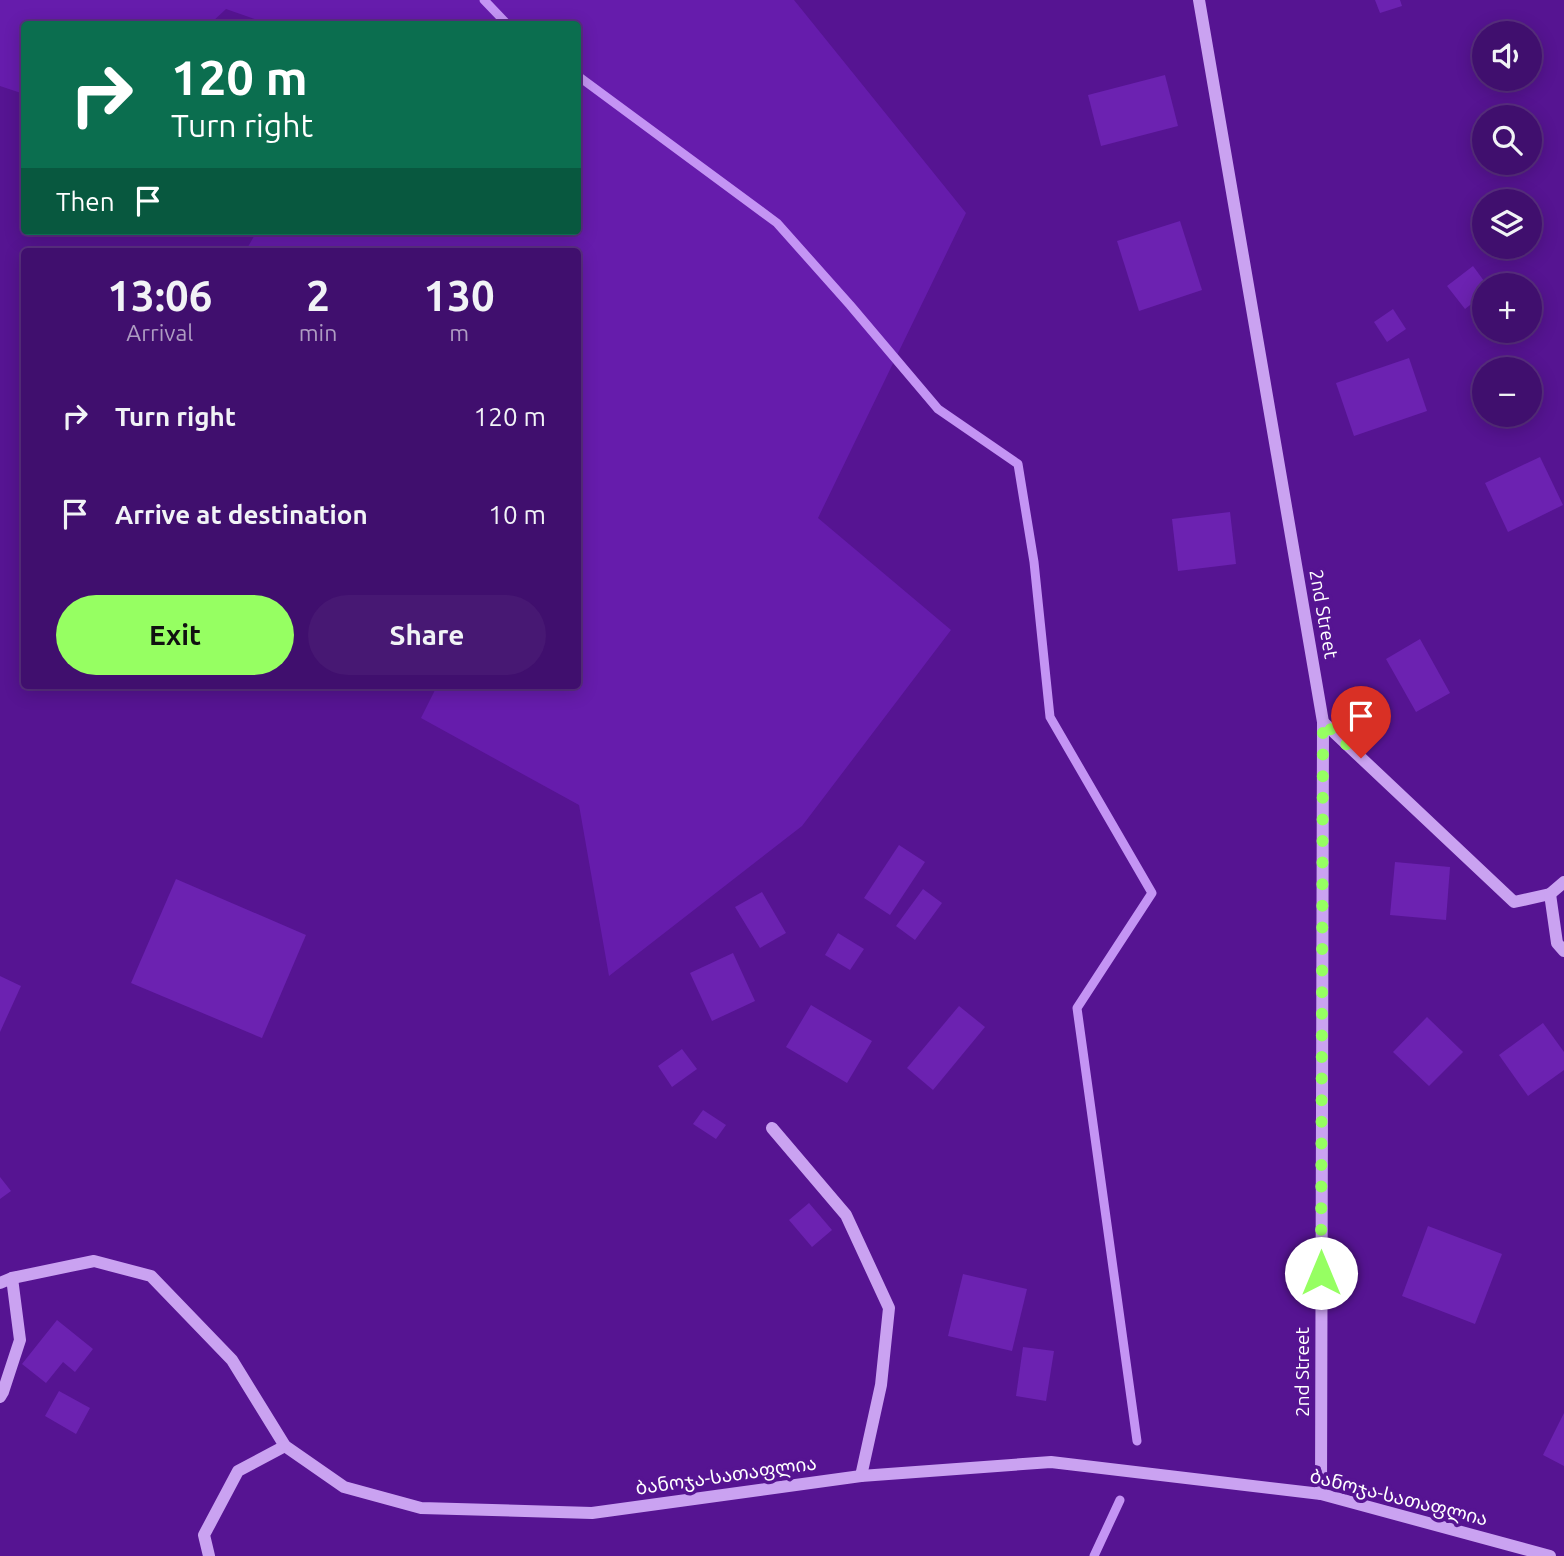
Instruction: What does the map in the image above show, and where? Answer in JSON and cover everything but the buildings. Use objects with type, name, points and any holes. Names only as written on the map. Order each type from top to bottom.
[{"type":"street","name":"2nd Street","points":[[1199,0],[1323,722],[1321,1494]]},
{"type":"street","points":[[1323,722],[1514,902],[1550,894],[1564,883]]},
{"type":"street","points":[[1550,894],[1557,943],[1564,951]]},
{"type":"street","points":[[772,1128],[846,1215],[890,1308],[881,1385],[861,1476]]},
{"type":"street","name":"ბანოჯა-სათაფლია","points":[[6,1280],[94,1261],[151,1276],[232,1360],[285,1446],[344,1487],[421,1508],[592,1513],[861,1476],[1051,1462],[1321,1494],[1552,1556]]},
{"type":"street","points":[[0,1397],[20,1340],[6,1280]]},
{"type":"street","points":[[209,1556],[204,1535],[238,1471],[285,1446]]},
{"type":"street","points":[[1552,1556],[1564,1550]]},
{"type":"shaded area","points":[[0,0],[794,0],[966,213],[818,518],[951,630],[802,826],[609,976],[579,805],[421,718],[436,689],[581,689],[581,248],[247,248],[255,235],[581,235],[581,21],[260,21],[226,9],[213,21],[21,21],[21,93],[0,86]]},
{"type":"waterway","points":[[484,0],[504,21]]},
{"type":"waterway","points":[[581,78],[777,223],[938,409],[1018,464],[1034,562],[1050,717],[1152,893],[1077,1008],[1137,1441]]},
{"type":"waterway","points":[[1094,1556],[1120,1500]]},
{"type":"route","points":[[1321,1273],[1323,722],[1361,758]]}]
